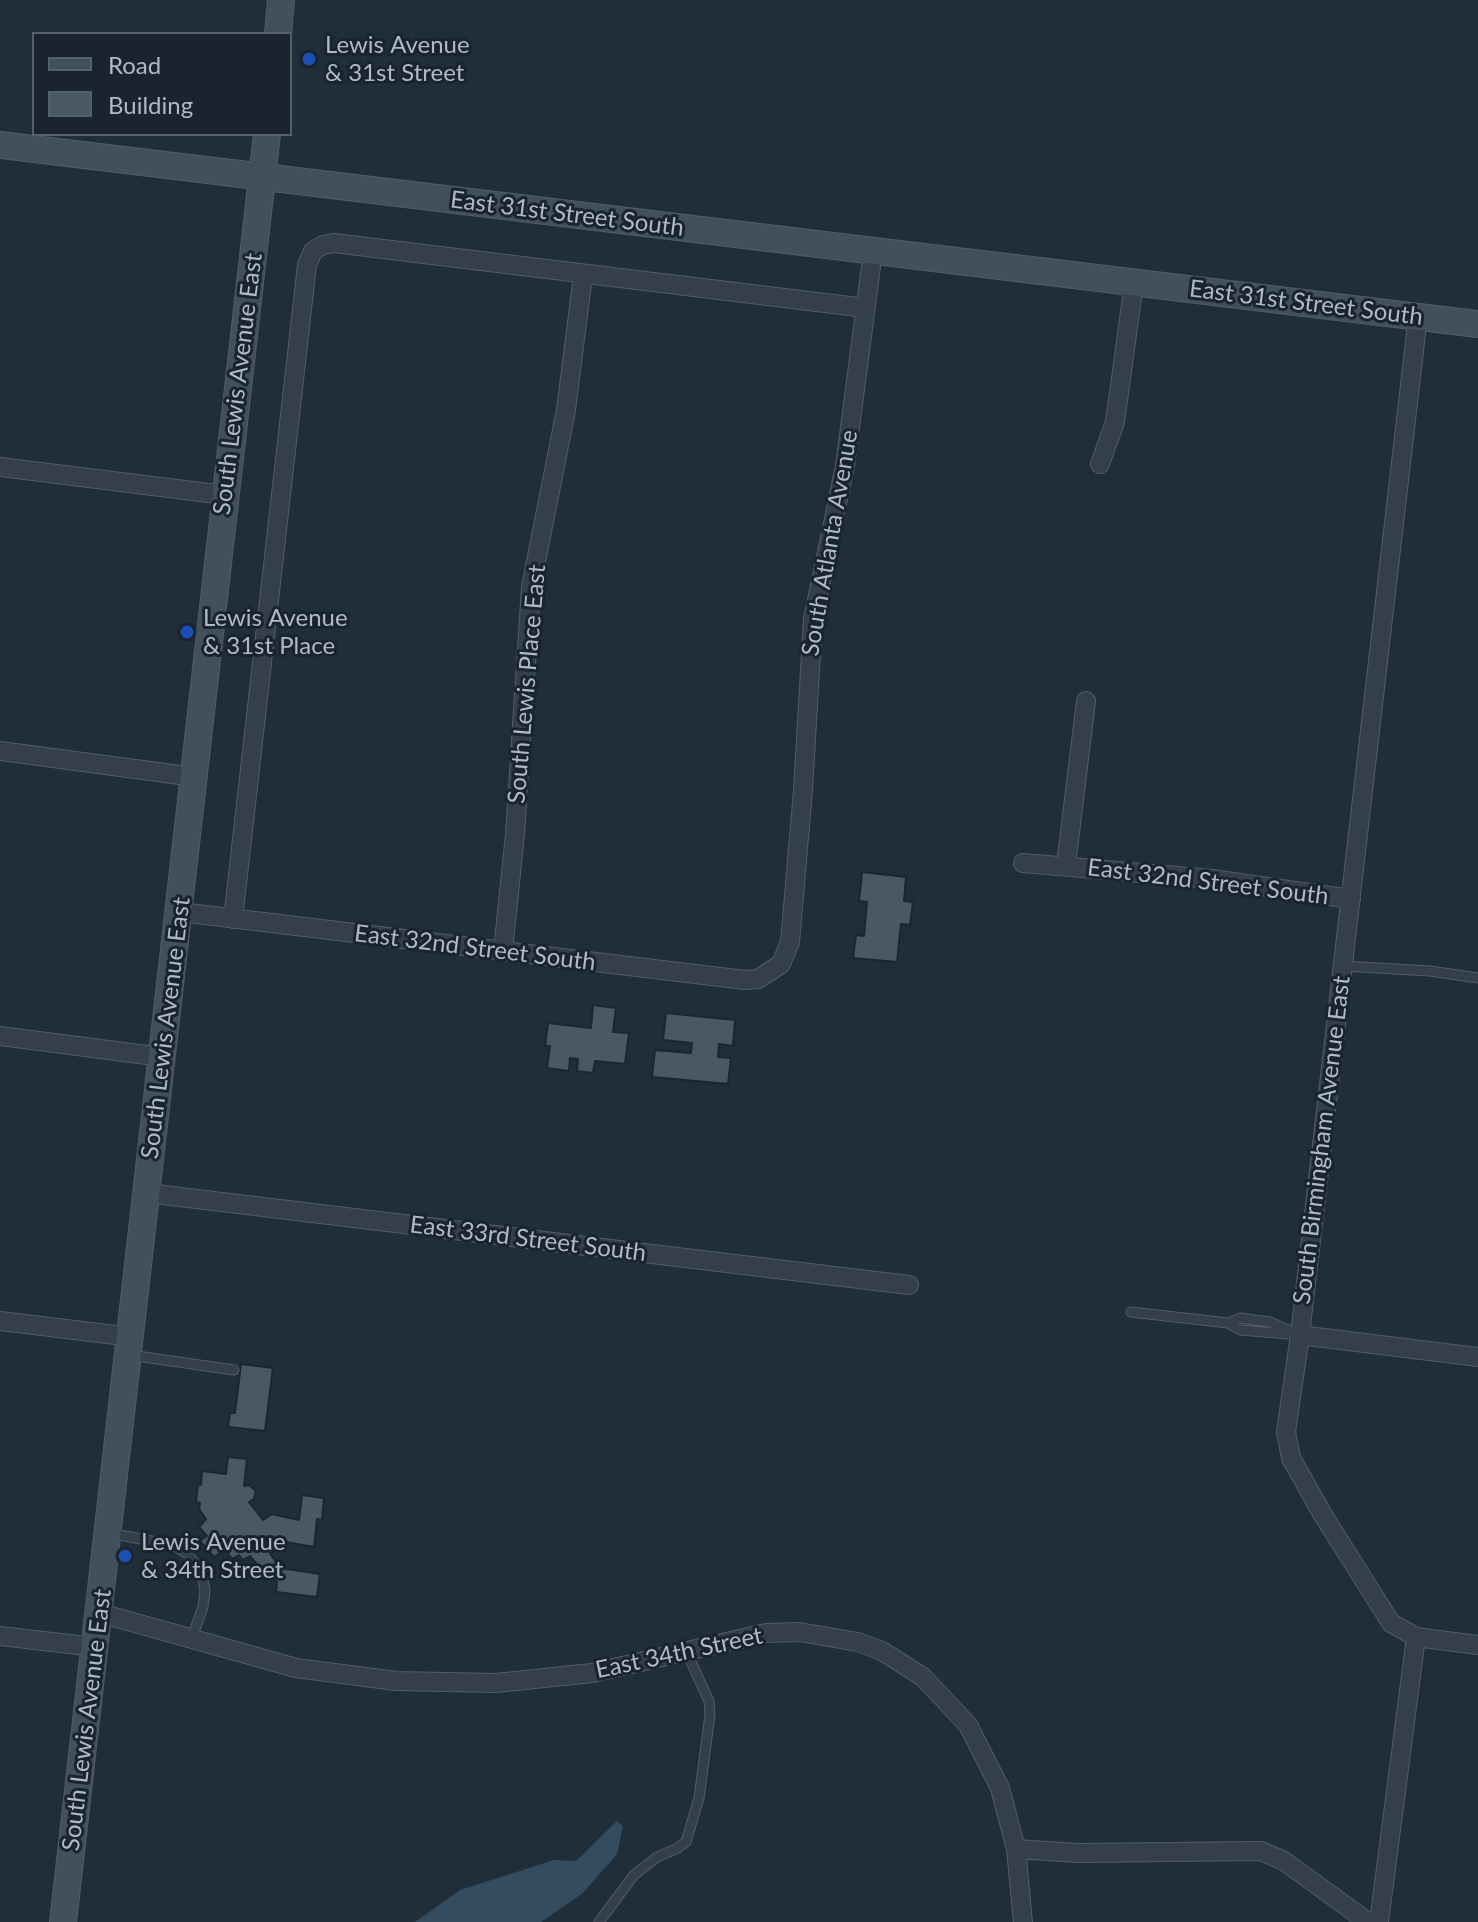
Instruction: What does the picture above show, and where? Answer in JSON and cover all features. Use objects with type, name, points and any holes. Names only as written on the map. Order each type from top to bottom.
[{"type":"main road","points":[[278,32],[281,0]]},
{"type":"main road","name":"South Lewis Avenue East","points":[[63,1922],[267,136]]},
{"type":"main road","name":"East 31st Street South","points":[[0,145],[1478,324]]},
{"type":"street","points":[[233,919],[307,265],[313,251],[334,243],[866,308]]},
{"type":"street","name":"South Atlanta Avenue","points":[[770,973],[781,964],[790,942],[813,619],[845,466],[873,251]]},
{"type":"street","name":"South Lewis Place East","points":[[503,951],[515,834],[531,587],[566,410],[583,275]]},
{"type":"street","points":[[1100,464],[1115,422],[1134,283]]},
{"type":"street","name":"South Birmingham Avenue East","points":[[1416,1637],[1391,1623],[1291,1458],[1286,1432],[1300,1335],[1418,316]]},
{"type":"street","points":[[0,467],[225,495]]},
{"type":"street","name":"East 32nd Street South","points":[[1066,865],[1086,701]]},
{"type":"street","points":[[0,751],[195,777]]},
{"type":"street","name":"East 32nd Street South","points":[[1023,863],[1212,879],[1351,899]]},
{"type":"street","name":"East 32nd Street South","points":[[180,912],[745,980],[770,973]]},
{"type":"street","points":[[0,1036],[162,1057]]},
{"type":"street","name":"East 33rd Street South","points":[[147,1193],[909,1285]]},
{"type":"street","points":[[0,1321],[131,1346]]},
{"type":"street","points":[[1300,1335],[1478,1357]]},
{"type":"street","name":"East 34th Street","points":[[100,1613],[296,1668],[396,1681],[496,1683],[592,1673],[766,1633],[799,1632],[858,1642],[893,1657],[923,1677],[968,1725],[1000,1788],[1016,1849],[1023,1922]]},
{"type":"street","points":[[0,1636],[95,1647]]},
{"type":"street","points":[[1379,1922],[1416,1637],[1478,1645]]},
{"type":"street","points":[[1016,1849],[1078,1853],[1261,1851],[1284,1861],[1368,1922]]},
{"type":"lane","points":[[1342,966],[1402,968],[1478,978]]},
{"type":"lane","points":[[1131,1312],[1228,1323],[1240,1318],[1270,1322],[1300,1335]]},
{"type":"lane","points":[[131,1346],[234,1370]]},
{"type":"lane","points":[[109,1533],[173,1545],[188,1554],[202,1573],[205,1591],[203,1607],[191,1640]]},
{"type":"lane","points":[[599,1922],[634,1875],[657,1857],[686,1842],[699,1798],[709,1701],[687,1653]]},
{"type":"water","points":[[617,1821],[623,1826],[617,1854],[583,1893],[541,1922],[415,1922],[460,1890],[554,1860],[576,1861]]},
{"type":"building","points":[[862,872],[906,877],[904,901],[913,902],[910,925],[901,924],[897,962],[853,958],[856,935],[864,936],[867,902],[859,901]]},
{"type":"building","points":[[593,1005],[616,1008],[613,1032],[629,1033],[625,1064],[595,1061],[593,1073],[577,1071],[578,1059],[570,1058],[569,1071],[547,1068],[550,1046],[545,1046],[548,1023],[591,1028]]},
{"type":"building","points":[[666,1013],[735,1020],[733,1046],[719,1044],[718,1057],[731,1058],[728,1084],[652,1077],[655,1050],[691,1053],[692,1043],[663,1040]]},
{"type":"building","points":[[241,1364],[273,1368],[265,1431],[228,1427],[230,1413],[235,1413]]},
{"type":"building","points":[[228,1457],[247,1459],[244,1486],[249,1485],[256,1491],[254,1499],[249,1502],[263,1520],[272,1514],[299,1520],[302,1495],[324,1498],[322,1520],[317,1519],[314,1547],[285,1542],[270,1554],[281,1568],[320,1574],[317,1597],[276,1592],[277,1582],[272,1578],[270,1580],[250,1556],[243,1560],[239,1555],[232,1559],[225,1549],[214,1557],[200,1541],[207,1536],[199,1527],[206,1519],[199,1509],[200,1503],[196,1502],[202,1471],[226,1474]]},
{"type":"place","name":"Lewis Avenue & 31st Street","points":[[309,59]]},
{"type":"place","name":"Lewis Avenue & 31st Place","points":[[187,632]]},
{"type":"place","name":"Lewis Avenue & 34th Street","points":[[125,1556]]}]
